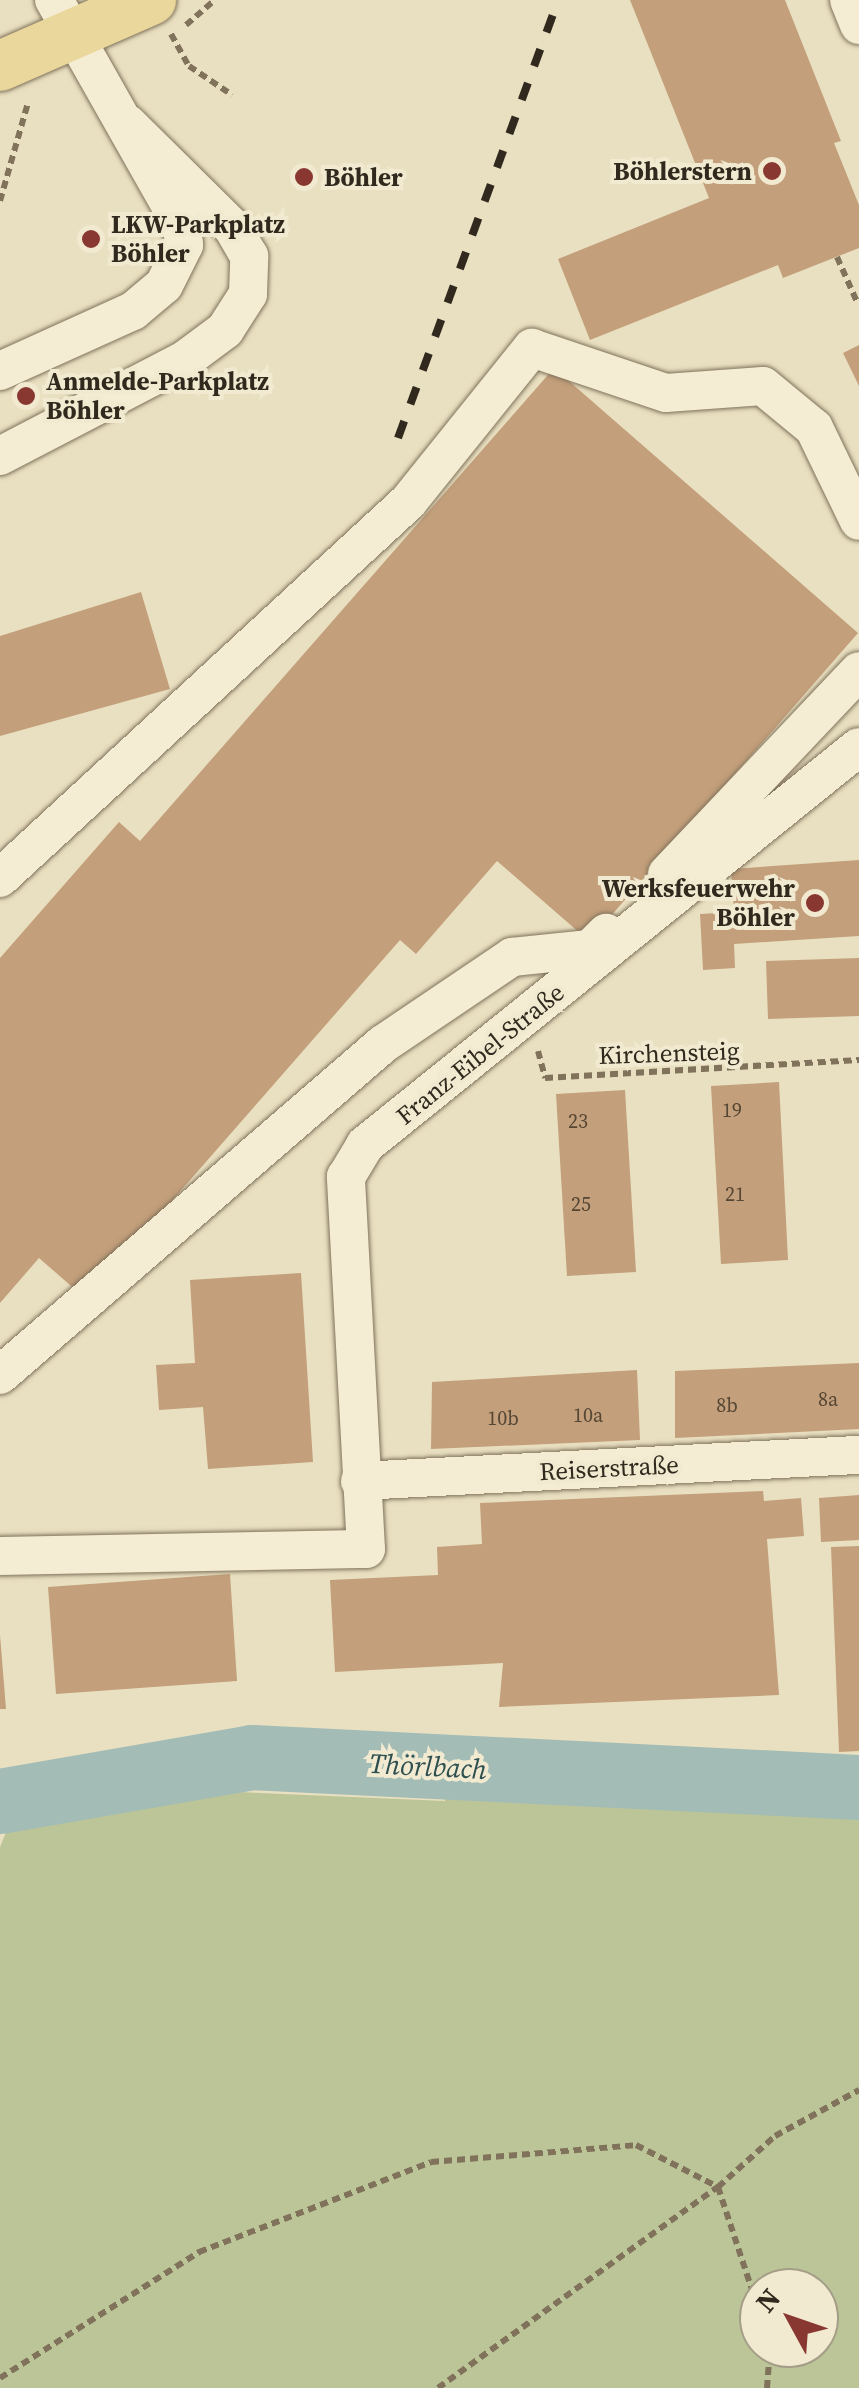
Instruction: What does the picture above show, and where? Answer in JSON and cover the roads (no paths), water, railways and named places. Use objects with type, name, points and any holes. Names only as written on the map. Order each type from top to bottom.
[{"type":"main road","points":[[14,85],[65,18],[161,17]]},
{"type":"street","points":[[849,0],[859,25]]},
{"type":"street","points":[[0,370],[133,311],[176,268],[182,226],[65,18]]},
{"type":"street","points":[[0,456],[186,359],[225,330],[248,294],[249,256],[233,228],[128,124]]},
{"type":"street","points":[[0,878],[408,502],[532,348],[666,393],[763,386],[814,428],[859,521]]},
{"type":"street","points":[[0,1375],[383,1044],[512,958],[590,949],[793,750],[859,672]]},
{"type":"street","name":"Franz-Eibel-Straße","points":[[0,1556],[366,1549],[346,1177],[365,1145],[859,747]]},
{"type":"street","name":"Reiserstraße","points":[[360,1481],[859,1455]]},
{"type":"waterway","name":"Thörlbach","points":[[0,1801],[251,1757],[859,1787]]},
{"type":"railway","points":[[398,438],[558,0]]},
{"type":"place","name":"Böhlerstern","points":[[772,171]]},
{"type":"place","name":"Böhler","points":[[304,177]]},
{"type":"place","name":"LKW-Parkplatz Böhler","points":[[91,239]]},
{"type":"place","name":"Anmelde-Parkplatz Böhler","points":[[26,396]]},
{"type":"place","name":"Werksfeuerwehr Böhler","points":[[815,903]]}]
